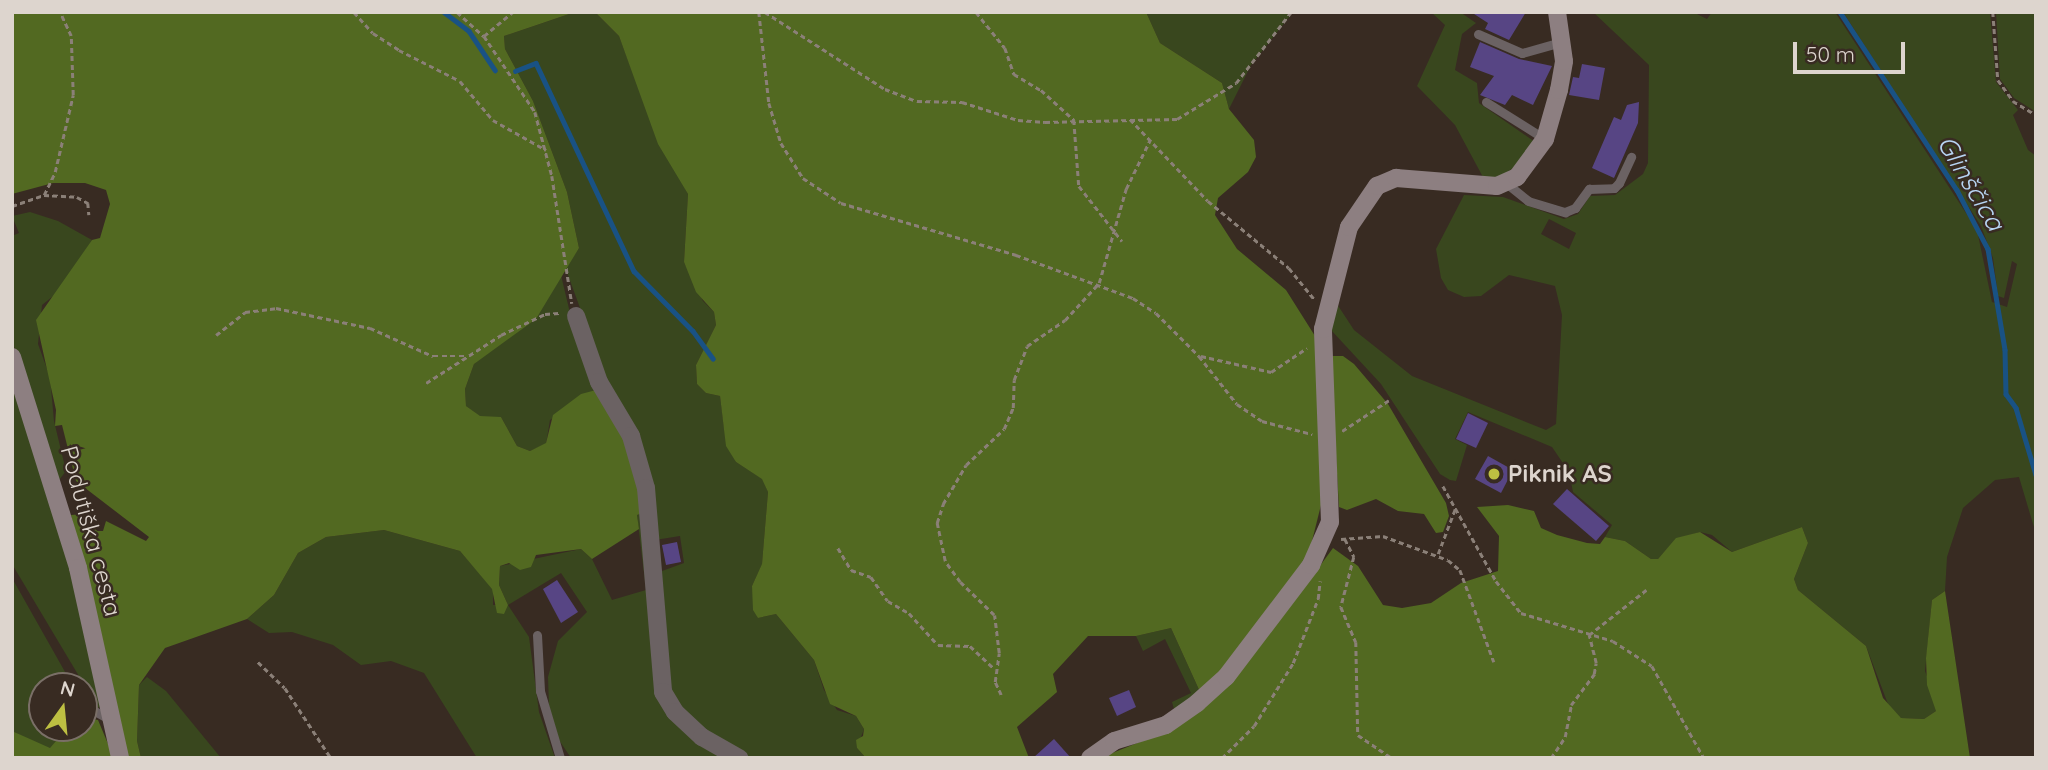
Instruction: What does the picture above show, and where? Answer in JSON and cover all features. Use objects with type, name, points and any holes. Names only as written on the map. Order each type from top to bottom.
[{"type":"street","points":[[1090,758],[1114,741],[1166,725],[1226,677],[1297,586],[1325,538],[1331,499],[1323,341],[1326,312],[1349,227],[1377,186],[1396,178],[1419,177],[1467,187],[1506,183],[1533,160],[1545,139],[1559,90],[1563,42],[1557,12]]},
{"type":"street","points":[[576,316],[600,382],[631,436],[646,488],[663,692],[675,712],[702,737],[739,758]]},
{"type":"street","name":"Podutiška cesta","points":[[12,357],[78,568],[120,758]]},
{"type":"lane","points":[[1478,34],[1522,53],[1563,42]]},
{"type":"lane","points":[[1486,102],[1545,139]]},
{"type":"lane","points":[[1506,183],[1528,201],[1565,212],[1575,208],[1589,189],[1619,183],[1631,157]]},
{"type":"lane","points":[[537,635],[540,691],[560,758]]},
{"type":"lane","points":[[98,713],[112,720]]},
{"type":"path","points":[[44,195],[55,172],[72,94],[71,36],[60,12]]},
{"type":"path","points":[[354,12],[390,44],[460,80],[493,120],[546,150]]},
{"type":"path","points":[[426,383],[464,356],[545,314],[576,316],[564,274],[546,150],[534,113],[484,36],[457,12]]},
{"type":"path","points":[[484,36],[513,12]]},
{"type":"path","points":[[760,12],[769,103],[781,143],[803,178],[841,203],[1099,283],[1156,313],[1199,356],[1237,404],[1262,421],[1328,437],[1389,400]]},
{"type":"path","points":[[765,12],[886,89],[917,102],[962,102],[1018,120],[1177,119],[1236,83],[1291,12]]},
{"type":"path","points":[[976,12],[1005,48],[1014,74],[1041,90],[1074,120],[1079,186],[1122,240]]},
{"type":"path","points":[[1993,12],[1998,80],[2014,100],[2036,115]]},
{"type":"path","points":[[1130,119],[1208,201],[1289,268],[1326,312]]},
{"type":"path","points":[[1001,695],[995,669],[999,653],[994,615],[960,582],[945,561],[937,523],[943,504],[966,466],[1004,429],[1013,408],[1014,380],[1027,346],[1065,320],[1099,283],[1113,230],[1150,140]]},
{"type":"path","points":[[12,206],[44,195],[85,200],[89,215]]},
{"type":"path","points":[[216,335],[246,312],[276,308],[370,328],[433,356],[464,356]]},
{"type":"path","points":[[1199,356],[1271,372],[1323,341]]},
{"type":"path","points":[[1443,486],[1496,582],[1521,613],[1614,641],[1652,666],[1704,758]]},
{"type":"path","points":[[1437,555],[1456,506]]},
{"type":"path","points":[[1325,538],[1383,536],[1437,555],[1460,570],[1494,662]]},
{"type":"path","points":[[1345,539],[1354,557],[1341,607],[1356,642],[1358,735],[1392,758]]},
{"type":"path","points":[[838,548],[851,570],[871,577],[888,601],[909,613],[930,639],[938,645],[970,646],[995,669]]},
{"type":"path","points":[[1222,758],[1254,726],[1293,663],[1318,599],[1321,577]]},
{"type":"path","points":[[1589,635],[1646,590]]},
{"type":"path","points":[[1551,758],[1565,737],[1572,705],[1594,674],[1596,663],[1589,635]]},
{"type":"path","points":[[258,662],[285,688],[331,758]]},
{"type":"green space","points":[[12,12],[575,12],[504,36],[505,49],[533,101],[567,192],[579,248],[536,319],[474,364],[465,389],[466,406],[480,416],[501,417],[517,446],[530,451],[546,443],[553,415],[581,394],[600,389],[620,421],[646,512],[637,515],[639,529],[592,559],[581,549],[536,555],[531,567],[520,570],[509,563],[500,566],[499,585],[508,605],[504,614],[497,613],[492,589],[460,551],[384,530],[326,537],[298,553],[274,595],[247,619],[165,648],[139,685],[137,741],[141,758],[126,758],[71,515],[84,514],[97,531],[103,531],[106,521],[146,541],[149,537],[76,481],[62,425],[55,426],[56,410],[36,320],[92,240],[100,238],[110,204],[106,190],[85,183],[53,183],[12,194]]},
{"type":"green space","points":[[575,12],[595,12],[619,36],[653,126],[688,194],[684,262],[703,301],[714,312],[716,325],[696,365],[697,384],[706,393],[720,396],[724,427],[736,462],[763,479],[768,492],[762,565],[752,586],[758,618],[776,614],[814,660],[824,690],[837,710],[856,716],[864,729],[857,748],[866,758],[744,758],[709,739],[666,691],[659,601],[662,571],[684,563],[680,536],[655,540],[612,395],[565,267],[579,248],[567,192],[533,101],[505,49],[504,36]]},
{"type":"green space","points":[[595,12],[1146,12],[1160,43],[1222,83],[1229,109],[1254,140],[1256,157],[1248,172],[1218,198],[1215,215],[1237,249],[1286,290],[1315,336],[1323,497],[1309,553],[1259,626],[1201,694],[1171,628],[1136,636],[1088,636],[1053,674],[1057,692],[1017,727],[1029,758],[866,758],[857,748],[856,740],[863,736],[864,729],[856,716],[830,704],[814,660],[776,614],[758,618],[753,610],[752,586],[762,564],[768,492],[762,479],[736,462],[726,446],[720,396],[706,393],[697,384],[696,365],[716,325],[714,312],[696,292],[684,262],[688,194],[658,144],[619,36]]},
{"type":"green space","points":[[1146,12],[1293,12],[1251,65],[1229,109],[1222,83],[1160,43]]},
{"type":"green space","points":[[1431,12],[1460,12],[1476,23],[1462,34],[1455,70],[1477,83],[1479,103],[1535,142],[1516,166],[1497,179],[1484,179],[1455,125],[1417,86],[1445,25]]},
{"type":"green space","points":[[1593,12],[1693,12],[1707,19],[1712,12],[1835,12],[1977,230],[1992,302],[2007,307],[2017,264],[2012,261],[2004,298],[1998,296],[1993,258],[1981,226],[1843,12],[1990,12],[1996,82],[2018,110],[2013,115],[2028,150],[2036,156],[2036,534],[2019,477],[1995,480],[1963,508],[1947,557],[1945,591],[1932,600],[1925,671],[1937,703],[1936,711],[1924,719],[1901,718],[1891,712],[1866,646],[1798,590],[1794,579],[1808,543],[1802,527],[1732,552],[1712,535],[1700,532],[1676,539],[1658,559],[1651,559],[1625,541],[1605,537],[1612,525],[1573,492],[1569,472],[1552,447],[1468,412],[1455,439],[1467,445],[1456,481],[1450,480],[1440,474],[1381,384],[1331,330],[1335,301],[1354,330],[1412,376],[1546,430],[1556,424],[1562,315],[1555,286],[1509,275],[1481,296],[1464,297],[1448,290],[1441,278],[1436,249],[1464,195],[1503,197],[1564,219],[1578,214],[1590,196],[1615,195],[1643,174],[1648,163],[1649,65]],"holes":[[[1549,219],[1576,233],[1569,249],[1541,234]]]},
{"type":"green space","points":[[1996,12],[2036,12],[2036,112],[2014,98],[2000,79]]},
{"type":"green space","points":[[30,212],[58,221],[92,240],[62,289],[42,305],[38,344],[50,377],[54,421],[66,471],[59,480],[12,341],[12,236],[19,233],[12,216]]},
{"type":"green space","points":[[560,271],[571,317],[600,389],[550,420],[546,444],[530,451],[517,446],[501,417],[480,417],[466,406],[465,389],[474,364],[486,351],[536,319]]},
{"type":"green space","points":[[1330,356],[1343,356],[1354,364],[1388,404],[1446,503],[1449,516],[1443,532],[1436,533],[1424,514],[1398,511],[1376,499],[1347,510],[1339,507]]},
{"type":"green space","points":[[12,375],[80,600],[95,672],[76,672],[12,564]]},
{"type":"green space","points":[[1508,505],[1534,511],[1541,528],[1557,535],[1587,543],[1600,544],[1605,537],[1625,541],[1651,559],[1658,559],[1676,538],[1700,532],[1732,552],[1802,527],[1808,543],[1794,579],[1798,590],[1866,646],[1883,698],[1901,718],[1924,719],[1936,711],[1927,685],[1926,658],[1932,600],[1945,591],[1970,758],[1100,758],[1167,731],[1311,578],[1333,548],[1358,566],[1383,605],[1402,608],[1431,603],[1461,583],[1498,571],[1499,536],[1477,507]]},
{"type":"green space","points":[[646,512],[661,695],[731,758],[571,758],[559,740],[549,706],[548,677],[558,641],[587,612],[561,573],[508,605],[499,585],[500,566],[581,549],[592,559],[612,600],[646,590],[637,515]]},
{"type":"green space","points":[[384,530],[460,551],[493,589],[493,605],[508,605],[529,637],[539,712],[555,758],[477,758],[424,673],[391,661],[361,665],[333,645],[292,632],[269,633],[247,619],[274,595],[298,553],[326,537]]},
{"type":"green space","points":[[12,578],[65,672],[28,672],[28,739],[12,731]]},
{"type":"green space","points":[[1171,628],[1201,694],[1174,709],[1172,702],[1191,693],[1165,639],[1143,651],[1136,636]]},
{"type":"green space","points":[[147,677],[166,691],[221,758],[141,758],[137,741],[139,685]]},
{"type":"green space","points":[[98,686],[102,705],[98,708]]},
{"type":"green space","points":[[98,720],[114,758],[12,758],[12,731],[28,738],[28,742],[37,742],[50,748],[55,742],[98,742]]},
{"type":"green space","points":[[33,742],[56,742],[49,750]]},
{"type":"building","points":[[1471,12],[1526,12],[1509,40],[1485,29],[1488,23]]},
{"type":"building","points":[[1480,42],[1519,59],[1552,66],[1533,105],[1512,95],[1505,105],[1480,95],[1494,76],[1470,67]]},
{"type":"building","points":[[1582,64],[1605,68],[1599,100],[1569,95],[1573,77],[1579,78]]},
{"type":"building","points":[[1639,102],[1638,123],[1614,178],[1592,168],[1614,117],[1621,120],[1627,105]]},
{"type":"building","points":[[1468,413],[1488,423],[1476,448],[1456,439]]},
{"type":"building","name":"Piknik AS","points":[[1488,456],[1513,470],[1501,493],[1475,479]]},
{"type":"building","points":[[1567,489],[1609,526],[1596,541],[1553,504]]},
{"type":"building","points":[[677,542],[681,562],[666,565],[662,545]]},
{"type":"building","points":[[557,580],[578,612],[561,623],[543,589]]},
{"type":"building","points":[[1129,690],[1136,707],[1117,716],[1109,698]]},
{"type":"building","points":[[1054,739],[1071,758],[1033,758]]},
{"type":"waterway","points":[[444,12],[469,31],[495,70]]},
{"type":"waterway","name":"Glinščica","points":[[1840,12],[1957,190],[1988,249],[2005,350],[2006,394],[2016,408],[2036,475]]},
{"type":"waterway","points":[[515,71],[536,63],[634,271],[693,331],[713,359]]},
{"type":"place","name":"Piknik AS","points":[[1494,474]]}]
